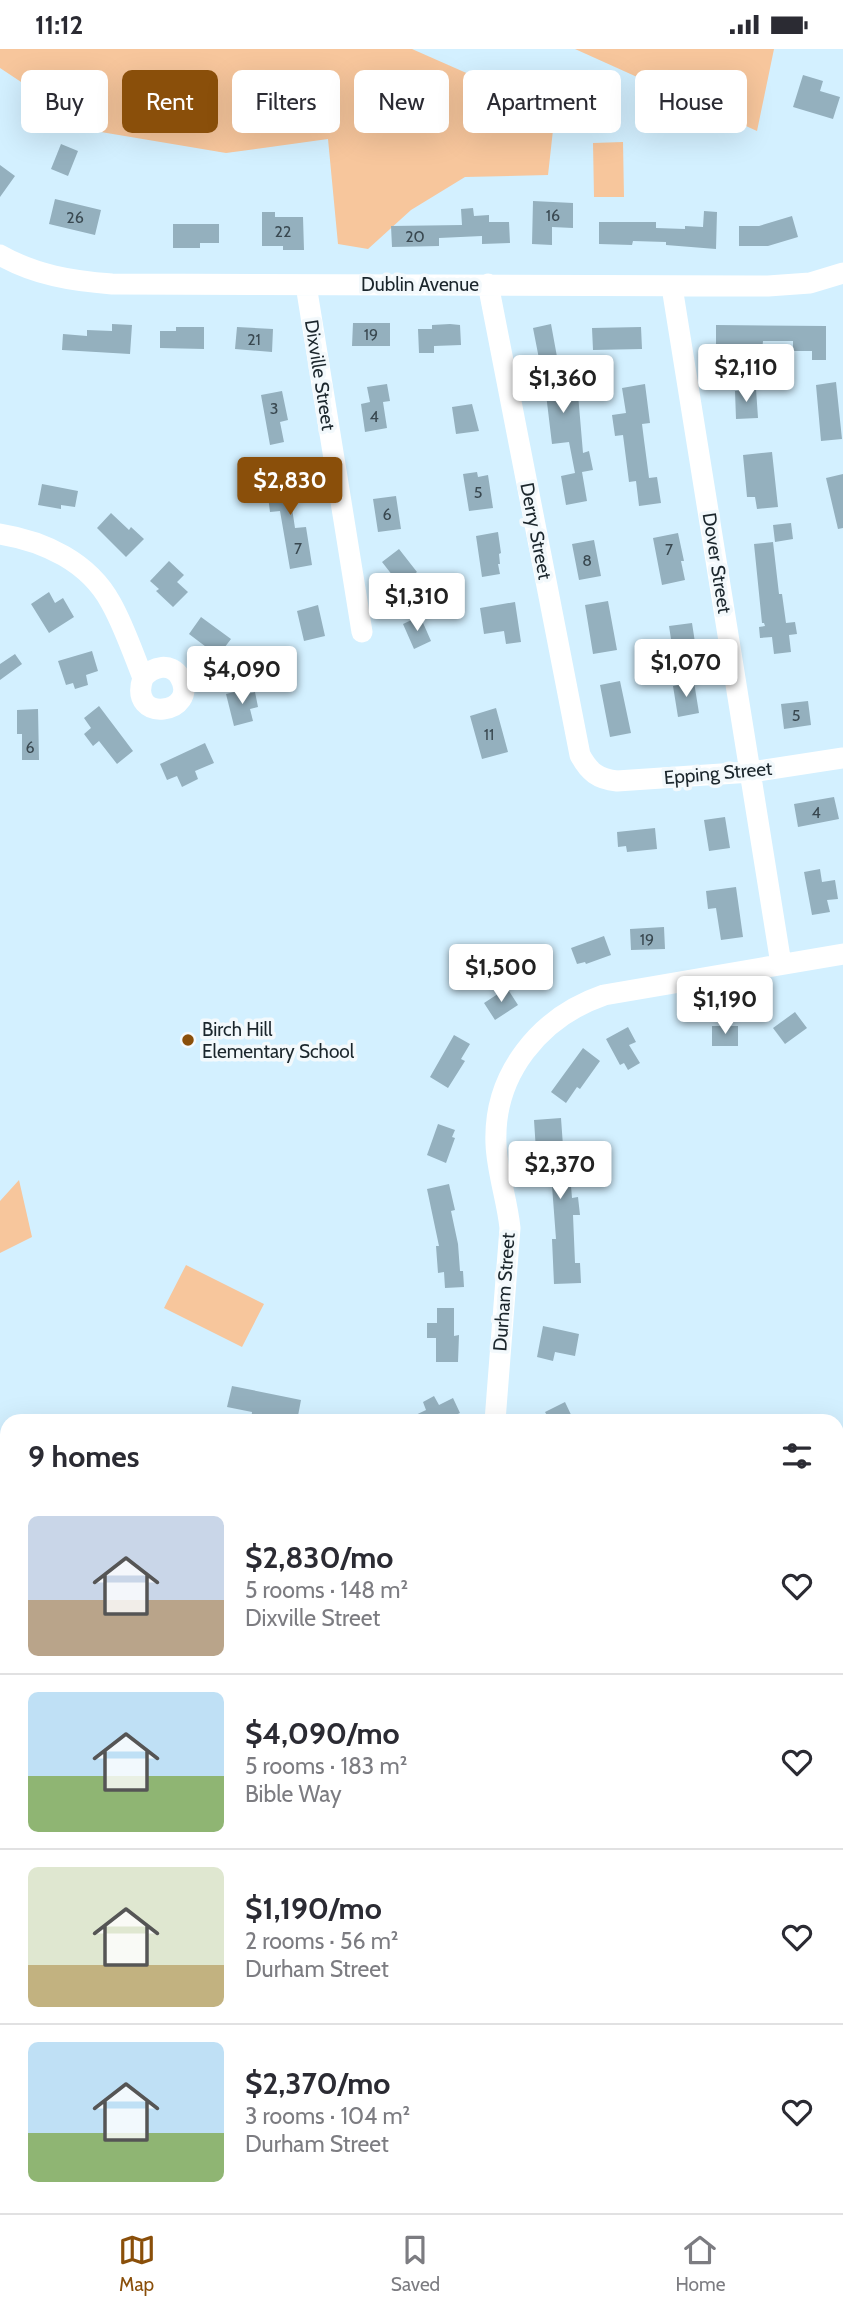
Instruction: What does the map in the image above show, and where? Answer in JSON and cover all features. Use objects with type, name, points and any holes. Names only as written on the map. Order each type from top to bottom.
[{"type":"street","name":"Dublin Avenue","points":[[0,255],[32,271],[59,278],[112,284],[768,286],[810,283],[843,273]]},
{"type":"street","name":"Derry Street","points":[[488,284],[580,755],[594,775]]},
{"type":"street","name":"Dixville Street","points":[[306,285],[362,632]]},
{"type":"street","name":"Dover Street","points":[[672,287],[781,964]]},
{"type":"street","points":[[0,534],[35,541],[59,552],[100,586],[112,604],[143,678]]},
{"type":"street","name":"Epping Street","points":[[594,775],[617,781],[751,772],[843,758]]},
{"type":"street","name":"Durham Street","points":[[496,1414],[510,1228],[496,1142],[501,1098],[517,1062],[540,1031],[588,1000],[619,991],[843,954]]},
{"type":"shaded area","points":[[0,49],[412,49],[463,71],[463,133],[553,133],[548,175],[465,177],[411,210],[368,249],[338,244],[328,139],[226,153],[107,133],[108,70],[21,70],[21,82],[0,68]]},
{"type":"shaded area","points":[[575,49],[774,49],[757,131],[747,126],[747,70],[635,70],[635,76]]},
{"type":"shaded area","points":[[623,142],[624,197],[594,197],[593,143]]},
{"type":"shaded area","points":[[19,1180],[32,1237],[0,1253],[0,1201]]},
{"type":"shaded area","points":[[186,1265],[264,1304],[242,1347],[164,1308]]},
{"type":"building","points":[[803,75],[823,81],[820,91],[840,97],[833,119],[793,107]]},
{"type":"building","points":[[61,144],[78,151],[68,176],[51,169]]},
{"type":"building","points":[[0,165],[15,176],[0,197]]},
{"type":"building","points":[[55,199],[101,210],[95,235],[49,224]]},
{"type":"building","points":[[533,201],[573,203],[573,228],[552,227],[552,245],[532,244]]},
{"type":"building","points":[[473,208],[474,216],[489,215],[489,222],[509,222],[510,243],[482,244],[482,236],[439,238],[439,246],[392,247],[391,226],[462,225],[461,209]]},
{"type":"building","points":[[704,211],[717,212],[716,249],[666,245],[666,242],[599,244],[599,222],[656,222],[656,228],[685,229],[685,226],[703,227]]},
{"type":"building","points":[[262,212],[275,212],[275,217],[303,217],[304,250],[262,246]]},
{"type":"building","points":[[792,216],[798,237],[768,246],[739,246],[739,226],[759,226]]},
{"type":"building","points":[[173,224],[219,224],[219,243],[200,243],[200,248],[173,248]]},
{"type":"building","points":[[353,323],[390,323],[390,346],[352,346]]},
{"type":"building","points":[[112,324],[132,325],[130,354],[62,350],[63,334],[87,336],[87,330],[112,331]]},
{"type":"building","points":[[551,324],[562,384],[572,383],[574,395],[578,394],[583,453],[589,451],[593,470],[582,472],[587,501],[566,505],[561,476],[575,473],[569,442],[552,444],[543,369],[533,328]]},
{"type":"building","points":[[432,325],[460,325],[461,345],[434,346],[434,353],[419,353],[418,329],[432,329]]},
{"type":"building","points":[[716,325],[826,326],[826,360],[812,360],[812,351],[793,351],[793,341],[763,341],[762,351],[716,350]]},
{"type":"building","points":[[176,327],[204,327],[204,349],[160,348],[160,331],[176,331]]},
{"type":"building","points":[[237,327],[273,329],[272,352],[235,349]]},
{"type":"building","points":[[641,327],[642,349],[593,350],[592,328]]},
{"type":"building","points":[[836,382],[842,439],[821,441],[816,385]]},
{"type":"building","points":[[387,384],[390,401],[383,402],[387,428],[365,432],[361,404],[370,402],[367,387]]},
{"type":"building","points":[[645,384],[650,423],[642,424],[649,478],[657,477],[661,503],[639,506],[636,481],[629,482],[623,435],[615,436],[612,415],[626,413],[622,388]]},
{"type":"building","points":[[756,389],[758,418],[736,419],[735,391]]},
{"type":"building","points":[[282,391],[288,420],[280,422],[284,442],[270,445],[261,395]]},
{"type":"building","points":[[472,404],[479,431],[456,434],[452,407]]},
{"type":"building","points":[[772,452],[778,507],[757,509],[755,497],[747,497],[743,455]]},
{"type":"building","points":[[296,466],[299,494],[290,495],[295,528],[306,527],[312,565],[290,569],[280,511],[270,512],[268,496],[277,495],[274,468]]},
{"type":"building","points":[[477,472],[478,477],[488,475],[493,508],[469,511],[463,474]]},
{"type":"building","points":[[843,474],[843,528],[838,529],[826,478]]},
{"type":"building","points":[[42,484],[78,491],[75,507],[61,505],[61,509],[38,505]]},
{"type":"building","points":[[396,496],[401,529],[378,532],[373,499]]},
{"type":"building","points":[[111,513],[129,530],[131,527],[144,539],[126,557],[97,528]]},
{"type":"building","points":[[791,523],[793,539],[775,542],[773,525]]},
{"type":"building","points":[[498,532],[500,574],[482,577],[476,536]]},
{"type":"building","points":[[678,533],[685,580],[662,585],[653,538]]},
{"type":"building","points":[[594,540],[601,576],[579,580],[572,544]]},
{"type":"building","points":[[773,542],[779,594],[782,594],[786,623],[795,622],[797,634],[789,635],[791,652],[774,654],[772,637],[760,638],[759,627],[765,626],[762,623],[754,544]]},
{"type":"building","points":[[399,549],[417,572],[400,585],[382,562]]},
{"type":"building","points":[[169,561],[184,575],[177,582],[188,592],[173,607],[156,591],[159,589],[150,581]]},
{"type":"building","points":[[49,592],[55,603],[63,598],[74,617],[49,633],[31,604]]},
{"type":"building","points":[[608,601],[617,650],[593,654],[585,605]]},
{"type":"building","points":[[515,602],[521,642],[506,644],[504,631],[484,634],[480,608]]},
{"type":"building","points":[[318,605],[325,636],[304,641],[297,611]]},
{"type":"building","points":[[420,616],[431,641],[414,649],[403,624]]},
{"type":"building","points":[[201,617],[231,639],[218,656],[189,634]]},
{"type":"building","points":[[692,623],[696,649],[673,652],[669,626]]},
{"type":"building","points":[[92,651],[98,671],[86,675],[88,685],[75,689],[73,683],[66,685],[58,661]]},
{"type":"building","points":[[15,654],[22,664],[0,680],[0,664]]},
{"type":"building","points":[[620,681],[631,733],[610,737],[600,685]]},
{"type":"building","points":[[694,682],[699,713],[678,717],[673,686]]},
{"type":"building","points":[[246,689],[247,694],[255,692],[258,707],[250,709],[253,721],[234,726],[226,694]]},
{"type":"building","points":[[808,701],[811,725],[784,729],[781,704]]},
{"type":"building","points":[[99,706],[133,751],[117,764],[99,741],[93,746],[84,734],[91,728],[84,718]]},
{"type":"building","points":[[496,708],[508,752],[482,759],[470,716]]},
{"type":"building","points":[[38,709],[39,760],[22,760],[22,734],[17,734],[17,710]]},
{"type":"building","points":[[205,743],[214,763],[195,771],[198,779],[182,787],[177,776],[167,780],[160,764]]},
{"type":"building","points":[[834,797],[839,819],[798,827],[794,804]]},
{"type":"building","points":[[725,817],[730,848],[709,851],[704,820]]},
{"type":"building","points":[[655,828],[657,849],[627,852],[626,846],[618,847],[617,832]]},
{"type":"building","points":[[820,869],[822,882],[835,880],[838,899],[827,900],[830,912],[812,915],[804,872]]},
{"type":"building","points":[[736,887],[743,937],[721,940],[716,908],[708,909],[706,891]]},
{"type":"building","points":[[664,927],[665,949],[631,950],[630,929]]},
{"type":"building","points":[[604,936],[611,955],[586,964],[577,964],[571,948]]},
{"type":"building","points":[[507,988],[518,1005],[495,1020],[484,1003]]},
{"type":"building","points":[[795,1012],[807,1028],[785,1044],[773,1028]]},
{"type":"building","points":[[712,1026],[738,1026],[738,1046],[712,1046]]},
{"type":"building","points":[[628,1027],[636,1042],[629,1045],[640,1063],[628,1070],[624,1063],[620,1065],[606,1039]]},
{"type":"building","points":[[454,1035],[470,1044],[461,1059],[465,1061],[448,1088],[430,1077]]},
{"type":"building","points":[[583,1048],[600,1061],[566,1103],[551,1092]]},
{"type":"building","points":[[561,1118],[565,1174],[570,1174],[572,1198],[578,1197],[580,1215],[573,1215],[575,1263],[580,1263],[581,1283],[554,1284],[552,1239],[556,1239],[550,1159],[543,1160],[542,1151],[536,1151],[534,1120]]},
{"type":"building","points":[[438,1124],[455,1130],[452,1137],[455,1138],[446,1163],[427,1155]]},
{"type":"building","points":[[449,1184],[455,1210],[451,1211],[464,1287],[445,1288],[444,1272],[438,1273],[436,1246],[439,1246],[427,1189]]},
{"type":"building","points":[[437,1308],[454,1308],[454,1336],[459,1335],[458,1362],[436,1362],[436,1338],[427,1338],[427,1323],[437,1323]]},
{"type":"building","points":[[543,1326],[579,1334],[575,1356],[555,1352],[553,1361],[537,1357]]},
{"type":"building","points":[[232,1386],[301,1400],[298,1414],[252,1414],[227,1407]]},
{"type":"building","points":[[434,1396],[439,1405],[453,1398],[460,1413],[418,1414],[426,1410],[423,1402]]},
{"type":"building","points":[[565,1402],[571,1414],[546,1414],[545,1412]]},
{"type":"place","name":"Birch Hill Elementary School","points":[[188,1040]]}]
